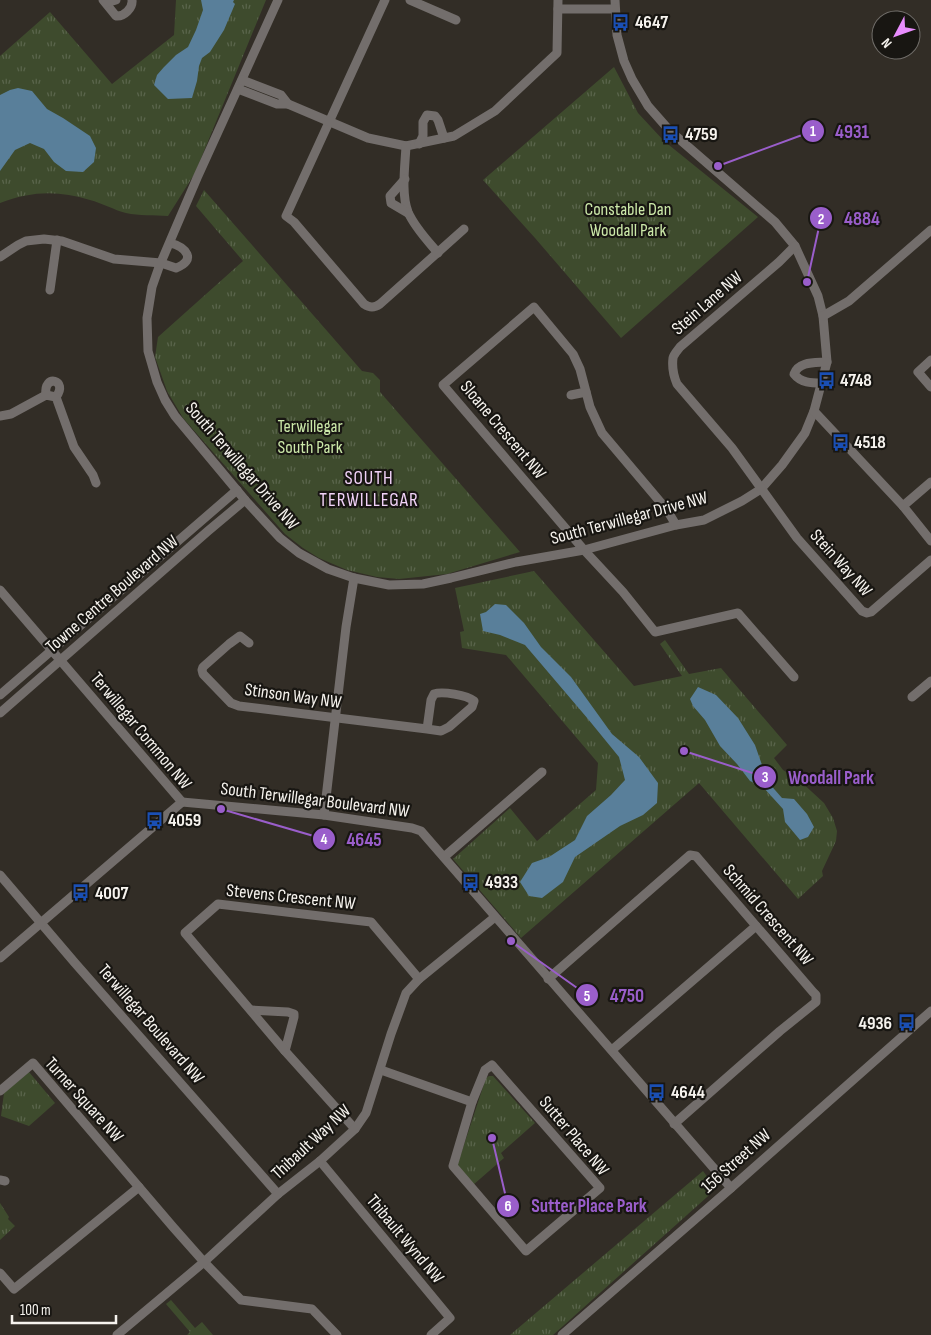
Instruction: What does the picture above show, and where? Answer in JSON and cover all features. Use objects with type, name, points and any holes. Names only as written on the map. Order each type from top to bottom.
[{"type":"street","points":[[116,0],[105,2],[116,16],[122,16],[131,7],[132,0]]},
{"type":"street","name":"South Terwillegar Drive NW","points":[[278,0],[152,287],[147,318],[148,351],[156,382],[175,416],[245,500],[280,538],[299,553],[328,570],[354,578],[389,585],[423,584],[516,562],[584,550],[676,525],[704,520],[761,489],[782,465],[805,433],[814,411],[827,362],[823,316],[818,296],[795,246],[775,222],[670,131],[648,106],[624,61],[617,34],[615,4]]},
{"type":"street","points":[[384,0],[286,216],[294,222],[364,304],[369,307],[380,304],[464,229]]},
{"type":"street","points":[[410,0],[456,20]]},
{"type":"street","points":[[238,89],[277,104],[288,104],[368,138],[406,146],[419,144],[454,136],[495,111],[558,53],[558,4],[615,4]]},
{"type":"street","points":[[242,80],[281,95],[288,104]]},
{"type":"street","points":[[419,144],[423,136],[424,122],[427,116],[435,116],[444,138]]},
{"type":"street","points":[[406,146],[405,199],[408,213],[438,253]]},
{"type":"street","points":[[405,179],[390,196],[391,203],[408,213]]},
{"type":"street","points":[[823,316],[849,301],[931,230]]},
{"type":"street","points":[[0,257],[26,241],[44,239],[57,240],[114,259],[161,263],[176,268],[182,266],[187,259],[185,250],[178,245],[170,243]]},
{"type":"street","points":[[50,290],[57,240]]},
{"type":"street","name":"Stein Lane NW","points":[[761,489],[732,448],[677,384],[674,378],[673,359],[680,347],[795,246]]},
{"type":"street","name":"Sloane Crescent NW","points":[[584,550],[443,385],[534,307],[573,354],[580,369],[590,408],[602,432],[667,510],[676,525]]},
{"type":"street","points":[[931,360],[918,372],[931,387]]},
{"type":"street","points":[[822,383],[806,382],[794,374],[804,364],[827,362]]},
{"type":"street","points":[[46,394],[46,384],[55,381],[60,386],[56,397],[74,446],[93,475],[96,483]]},
{"type":"street","points":[[571,395],[586,392]]},
{"type":"street","points":[[0,416],[11,414],[46,394],[56,397]]},
{"type":"street","points":[[814,411],[903,506],[931,541]]},
{"type":"street","points":[[903,506],[931,482]]},
{"type":"street","name":"Stein Way NW","points":[[761,489],[796,538],[862,611],[871,612],[931,560]]},
{"type":"street","name":"Towne Centre Boulevard NW","points":[[0,695],[237,490]]},
{"type":"street","name":"Towne Centre Boulevard NW","points":[[0,713],[245,500]]},
{"type":"street","points":[[584,550],[623,592],[655,632],[738,613],[794,677]]},
{"type":"street","points":[[324,815],[346,626],[354,578]]},
{"type":"street","name":"Terwillegar Common NW","points":[[0,590],[182,802],[0,958]]},
{"type":"street","name":"Stinson Way NW","points":[[249,643],[240,636],[203,667],[202,670],[203,674],[231,703],[239,706],[441,731],[449,728],[472,707],[474,701],[472,698],[440,692],[434,694],[431,700],[427,729]]},
{"type":"street","points":[[912,697],[931,681]]},
{"type":"street","points":[[444,857],[542,772]]},
{"type":"street","name":"South Terwillegar Boulevard NW","points":[[182,802],[324,815],[416,828],[423,833],[731,1188]]},
{"type":"street","name":"Schmid Crescent NW","points":[[548,979],[690,855],[696,856],[814,992],[816,1002],[674,1124]]},
{"type":"street","name":"Terwillegar Boulevard NW","points":[[0,875],[278,1194]]},
{"type":"street","name":"Stevens Crescent NW","points":[[355,1129],[185,933],[218,904],[371,922],[419,979]]},
{"type":"street","name":"Thibault Way NW","points":[[117,1335],[204,1262],[278,1194],[320,1161],[355,1129],[366,1113],[406,993],[419,979],[495,917]]},
{"type":"street","points":[[612,1050],[756,926]]},
{"type":"street","points":[[251,1010],[294,1014],[286,1051]]},
{"type":"street","name":"156 Street NW","points":[[562,1335],[931,1010]]},
{"type":"street","name":"Turner Square NW","points":[[0,1091],[33,1063],[204,1262]]},
{"type":"street","name":"Sutter Place NW","points":[[492,1065],[600,1188],[526,1251],[453,1166],[472,1102],[485,1070],[492,1065]]},
{"type":"street","points":[[380,1070],[472,1102]]},
{"type":"street","name":"Thibault Wynd NW","points":[[320,1161],[450,1318],[431,1335]]},
{"type":"street","points":[[0,1273],[14,1289],[140,1187]]},
{"type":"street","points":[[204,1262],[241,1300],[312,1309],[337,1335]]},
{"type":"green space","points":[[176,0],[266,0],[195,173],[168,216],[126,213],[90,200],[56,193],[34,194],[0,203],[0,56],[50,12],[112,84],[174,35]]},
{"type":"green space","name":"Constable Dan Woodall Park","points":[[614,67],[638,113],[664,141],[758,217],[621,338],[483,180]]},
{"type":"green space","name":"Terwillegar South Park","points":[[204,190],[362,371],[373,373],[380,380],[380,392],[520,552],[447,574],[399,579],[377,577],[347,570],[319,558],[285,534],[183,418],[167,391],[155,357],[158,337],[243,261],[196,206]]},
{"type":"green space","points":[[534,571],[634,686],[682,676],[660,644],[665,640],[689,674],[721,668],[787,745],[774,758],[783,770],[799,780],[824,803],[833,818],[837,831],[836,841],[822,871],[823,876],[798,899],[699,783],[521,938],[453,859],[510,808],[537,841],[596,790],[598,763],[506,655],[462,648],[460,632],[464,631],[455,588]]},
{"type":"green space","points":[[29,1072],[55,1103],[29,1126],[1,1116],[4,1093]]},
{"type":"green space","points":[[493,1076],[535,1123],[501,1153],[504,1158],[473,1185],[457,1166],[486,1078]]},
{"type":"green space","points":[[703,1171],[716,1189],[553,1335],[510,1335]]},
{"type":"green space","points":[[0,1203],[9,1217],[8,1219],[15,1226],[0,1240]]},
{"type":"green space","points":[[171,1300],[195,1328],[202,1322],[213,1335],[187,1335],[190,1332],[166,1304]]},
{"type":"water","points":[[201,0],[234,0],[235,4],[224,30],[210,52],[202,58],[192,98],[168,99],[154,85],[157,75],[176,55],[188,47],[203,10]]},
{"type":"water","points":[[18,88],[32,91],[47,109],[90,136],[96,148],[94,162],[83,172],[66,171],[54,162],[44,149],[30,143],[15,150],[0,171],[0,95]]},
{"type":"water","points":[[495,604],[506,605],[524,623],[541,647],[571,677],[612,734],[639,757],[658,783],[657,803],[643,815],[620,826],[575,857],[563,882],[542,898],[529,896],[520,882],[532,863],[549,857],[575,840],[587,816],[625,780],[619,757],[525,645],[500,635],[483,631],[480,614],[486,612]]},
{"type":"water","points":[[698,687],[716,695],[738,718],[755,745],[768,782],[782,798],[794,799],[807,814],[814,827],[808,837],[800,840],[785,822],[783,809],[763,787],[750,781],[720,746],[690,699]]},
{"type":"place","name":"4647","points":[[621,22]]},
{"type":"place","name":"4759","points":[[671,134]]},
{"type":"place","name":"4931","points":[[718,166]]},
{"type":"place","name":"4884","points":[[807,282]]},
{"type":"place","name":"4748","points":[[826,380]]},
{"type":"place","name":"4518","points":[[840,442]]},
{"type":"place","name":"Woodall Park","points":[[684,751]]},
{"type":"place","name":"4645","points":[[221,809]]},
{"type":"place","name":"4059","points":[[154,820]]},
{"type":"place","name":"4933","points":[[471,882]]},
{"type":"place","name":"4007","points":[[81,893]]},
{"type":"place","name":"4750","points":[[511,941]]},
{"type":"place","name":"4936","points":[[906,1023]]},
{"type":"place","name":"4644","points":[[657,1092]]},
{"type":"place","name":"Sutter Place Park","points":[[492,1138]]},
{"type":"district","name":"SOUTH TERWILLEGAR","points":[[369,489]]}]
